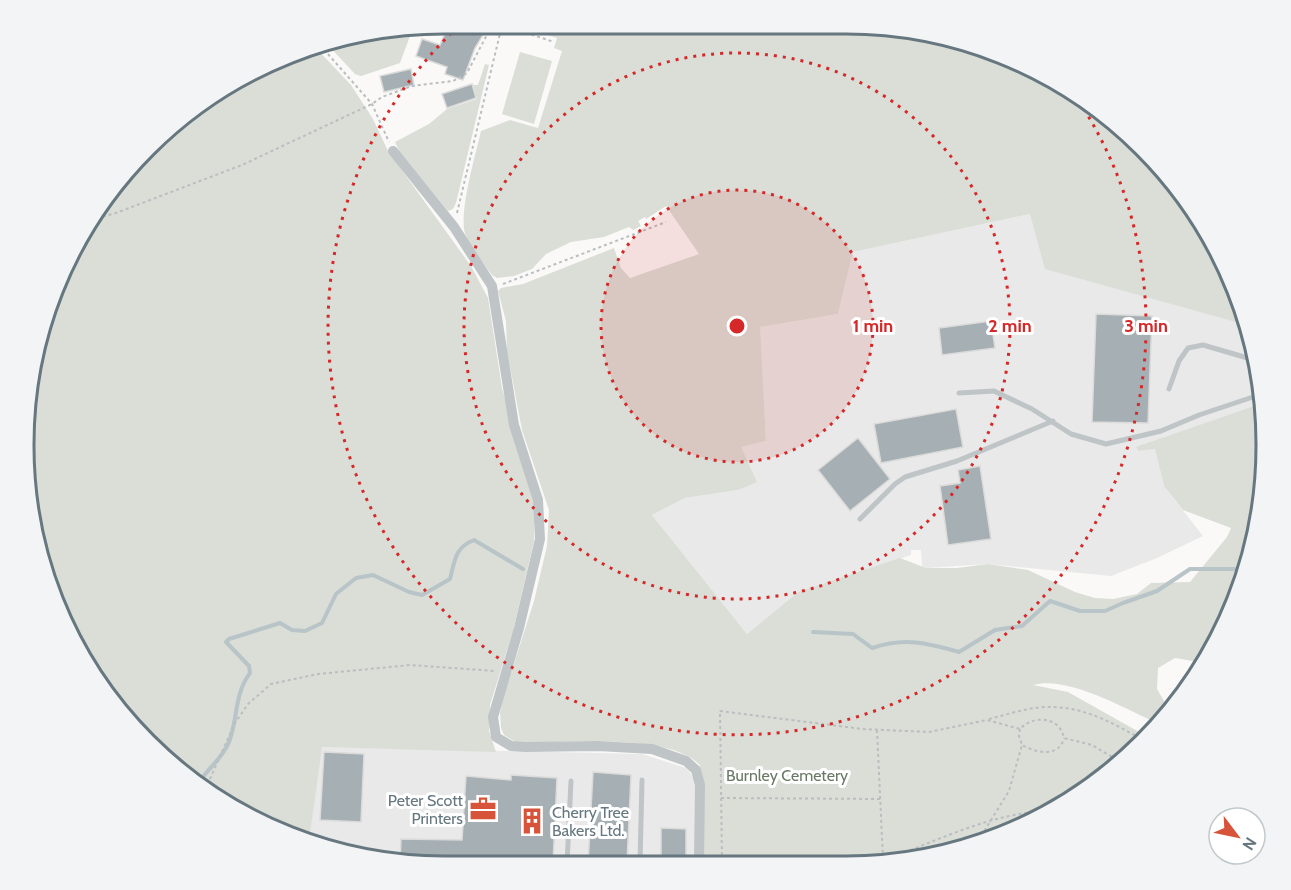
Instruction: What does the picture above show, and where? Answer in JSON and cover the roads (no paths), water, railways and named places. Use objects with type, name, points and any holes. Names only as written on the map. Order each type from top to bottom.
[{"type":"street","points":[[393,151],[454,227],[492,286],[514,425],[538,500],[540,539],[494,717],[496,737],[511,746],[652,749],[686,761],[696,770],[700,785],[699,856]]},
{"type":"lane","points":[[1169,389],[1179,361],[1188,348],[1203,345],[1247,358]]},
{"type":"lane","points":[[959,393],[994,391],[1012,398],[1071,434],[1106,444],[1161,431],[1199,414],[1254,397]]},
{"type":"lane","points":[[860,519],[905,477],[957,460],[1053,421]]},
{"type":"lane","points":[[640,856],[642,780]]},
{"type":"lane","points":[[567,856],[571,781]]},
{"type":"waterway","points":[[203,777],[229,742],[241,689],[250,673],[249,666],[226,642],[229,639],[280,623],[292,630],[305,631],[322,623],[336,594],[356,578],[373,575],[409,592],[422,595],[450,579],[459,551],[474,540],[523,569]]},
{"type":"waterway","points":[[813,632],[853,634],[872,648],[895,643],[916,642],[959,652],[995,630],[1022,626],[1050,601],[1080,611],[1105,611],[1157,591],[1190,569],[1237,570]]},
{"type":"place","name":"Peter Scott Printers","points":[[483,809]]},
{"type":"place","name":"Cherry Tree Bakers Ltd.","points":[[532,821]]},
{"type":"park label","name":"Burnley Cemetery","points":[[787,775]]}]
